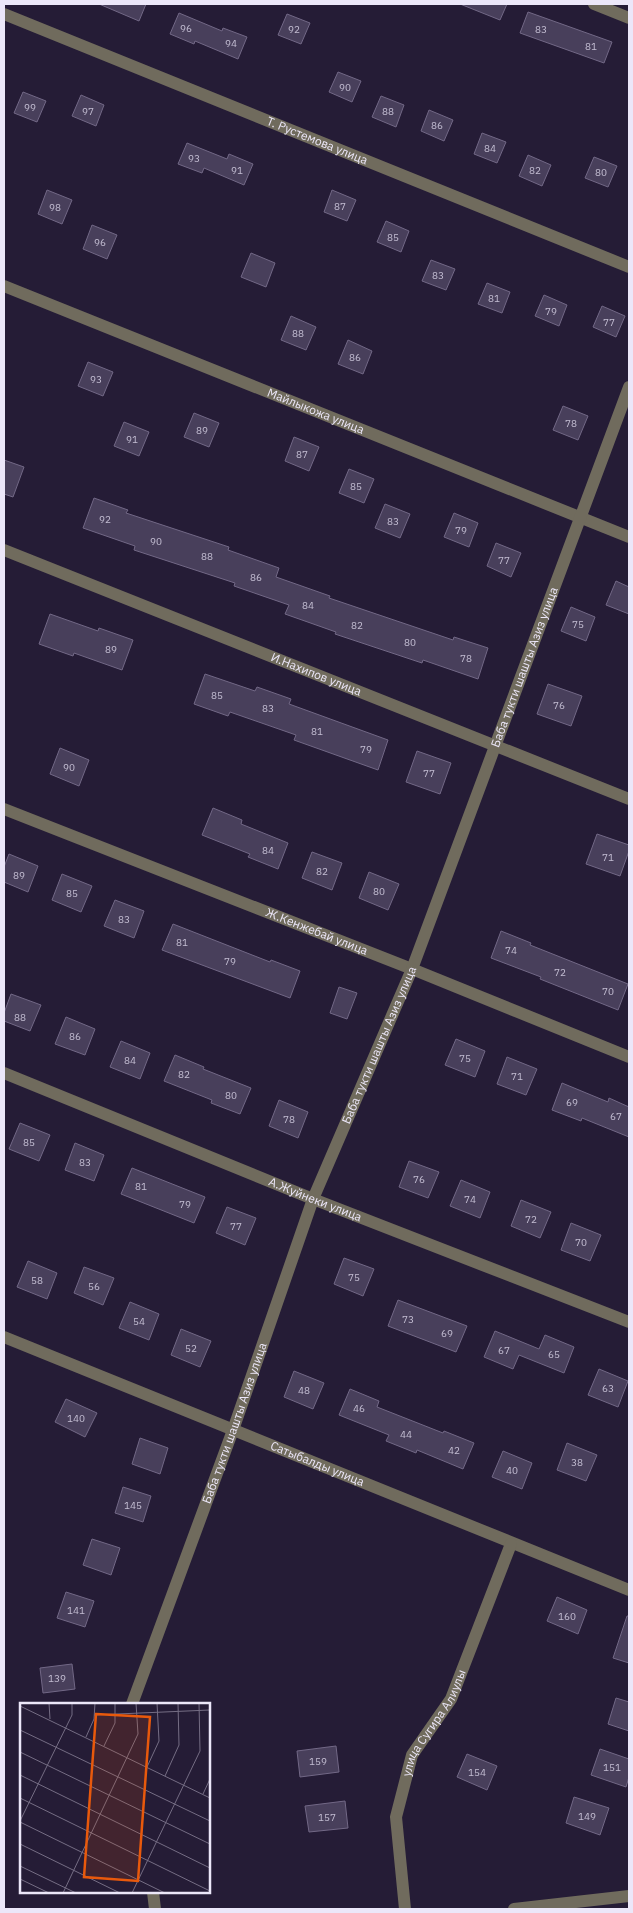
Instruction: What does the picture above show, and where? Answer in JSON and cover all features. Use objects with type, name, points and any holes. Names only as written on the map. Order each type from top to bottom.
[{"type":"street","points":[[594,4],[629,18]]},
{"type":"street","name":"Т. Рустемова улица","points":[[4,14],[629,267]]},
{"type":"street","name":"Майлыкожа улица","points":[[4,286],[629,537]]},
{"type":"street","name":"Баба тукти шашты Азиз улица","points":[[132,1703],[233,1430],[313,1198],[412,969],[629,387]]},
{"type":"street","name":"И.Нахипов улица","points":[[4,550],[629,799]]},
{"type":"street","name":"Ж.Кенжебай улица","points":[[4,809],[412,969],[629,1057]]},
{"type":"street","name":"А.Жуйнеки улица","points":[[4,1074],[629,1322]]},
{"type":"street","name":"Сатыбалды улица","points":[[4,1337],[511,1544],[629,1590]]},
{"type":"street","name":"улица Сугира Алиулы","points":[[405,1909],[396,1817],[412,1755],[451,1699],[511,1544]]},
{"type":"street","points":[[153,1893],[155,1909]]},
{"type":"street","points":[[514,1909],[629,1896]]},
{"type":"building","points":[[99,4],[146,4],[139,21]]},
{"type":"building","points":[[460,4],[507,4],[500,20]]},
{"type":"building","points":[[528,12],[612,42],[604,63],[520,33]]},
{"type":"building","points":[[179,13],[222,31],[223,28],[247,37],[238,59],[195,41],[194,44],[170,34]]},
{"type":"building","points":[[287,14],[310,23],[301,44],[278,35]]},
{"type":"building","points":[[338,72],[361,81],[352,102],[329,92]]},
{"type":"building","points":[[23,92],[46,101],[37,122],[14,113]]},
{"type":"building","points":[[81,95],[104,105],[96,126],[72,116]]},
{"type":"building","points":[[381,96],[404,105],[396,127],[372,117]]},
{"type":"building","points":[[429,110],[453,120],[444,141],[421,131]]},
{"type":"building","points":[[482,133],[506,142],[497,163],[474,154]]},
{"type":"building","points":[[187,143],[227,159],[229,154],[253,164],[244,185],[204,168],[202,173],[178,164]]},
{"type":"building","points":[[528,155],[551,165],[542,186],[519,176]]},
{"type":"building","points":[[594,157],[617,166],[608,187],[585,178]]},
{"type":"building","points":[[47,190],[72,200],[62,224],[38,214]]},
{"type":"building","points":[[332,190],[356,200],[347,221],[324,212]]},
{"type":"building","points":[[386,221],[409,231],[401,252],[377,242]]},
{"type":"building","points":[[92,225],[117,235],[107,259],[83,249]]},
{"type":"building","points":[[251,253],[275,263],[266,287],[241,277]]},
{"type":"building","points":[[431,260],[455,269],[446,290],[422,281]]},
{"type":"building","points":[[487,283],[510,292],[502,313],[478,304]]},
{"type":"building","points":[[544,295],[567,305],[559,326],[535,316]]},
{"type":"building","points":[[602,306],[625,316],[616,337],[593,327]]},
{"type":"building","points":[[291,316],[316,327],[306,350],[281,340]]},
{"type":"building","points":[[348,340],[372,351],[363,374],[338,364]]},
{"type":"building","points":[[88,362],[113,372],[103,396],[78,386]]},
{"type":"building","points":[[563,406],[588,416],[578,440],[553,430]]},
{"type":"building","points":[[194,413],[219,423],[209,447],[184,437]]},
{"type":"building","points":[[124,422],[149,432],[139,456],[114,446]]},
{"type":"building","points":[[294,437],[319,447],[309,471],[285,461]]},
{"type":"building","points":[[4,460],[24,467],[13,497],[4,494]]},
{"type":"building","points":[[349,469],[374,479],[364,503],[339,493]]},
{"type":"building","points":[[94,498],[128,510],[126,513],[229,547],[228,550],[279,568],[276,577],[330,596],[329,598],[453,640],[454,637],[488,648],[478,679],[423,660],[422,663],[335,634],[336,632],[285,614],[289,605],[234,586],[235,583],[134,550],[135,546],[83,528]]},
{"type":"building","points":[[385,504],[410,514],[400,538],[375,528]]},
{"type":"building","points":[[454,513],[478,523],[469,547],[444,537]]},
{"type":"building","points":[[496,543],[521,553],[511,577],[487,566]]},
{"type":"building","points":[[616,581],[629,587],[629,614],[606,605]]},
{"type":"building","points":[[571,607],[595,617],[586,641],[561,631]]},
{"type":"building","points":[[50,614],[98,631],[99,628],[133,640],[122,670],[74,653],[73,656],[39,644]]},
{"type":"building","points":[[205,674],[255,691],[257,687],[291,699],[289,704],[388,740],[378,770],[294,740],[296,735],[230,712],[228,716],[194,704]]},
{"type":"building","points":[[548,684],[582,696],[571,726],[537,714]]},
{"type":"building","points":[[60,748],[89,760],[79,786],[50,774]]},
{"type":"building","points":[[417,751],[451,763],[440,794],[406,782]]},
{"type":"building","points":[[213,808],[242,820],[241,824],[288,843],[278,869],[248,857],[250,854],[202,835]]},
{"type":"building","points":[[597,834],[629,845],[629,851],[620,876],[586,864]]},
{"type":"building","points":[[312,852],[342,863],[332,890],[302,878]]},
{"type":"building","points":[[9,854],[38,866],[28,892],[4,882],[4,867]]},
{"type":"building","points":[[369,872],[399,884],[388,910],[359,898]]},
{"type":"building","points":[[62,874],[92,886],[81,912],[52,900]]},
{"type":"building","points":[[115,900],[144,911],[134,938],[104,926]]},
{"type":"building","points":[[173,924],[270,962],[271,960],[300,971],[290,998],[162,950]]},
{"type":"building","points":[[501,931],[531,943],[530,945],[628,984],[618,1010],[491,958]]},
{"type":"building","points":[[339,987],[357,993],[347,1019],[330,1013]]},
{"type":"building","points":[[11,994],[41,1005],[30,1031],[4,1021],[4,1013]]},
{"type":"building","points":[[66,1017],[95,1029],[85,1055],[55,1044]]},
{"type":"building","points":[[456,1039],[485,1051],[475,1077],[445,1065]]},
{"type":"building","points":[[121,1041],[150,1053],[140,1079],[110,1067]]},
{"type":"building","points":[[175,1055],[204,1067],[203,1069],[251,1088],[240,1114],[211,1103],[212,1100],[164,1081]]},
{"type":"building","points":[[507,1057],[537,1069],[526,1095],[497,1084]]},
{"type":"building","points":[[562,1083],[608,1102],[609,1098],[629,1107],[629,1137],[582,1118],[581,1121],[552,1110]]},
{"type":"building","points":[[279,1100],[308,1112],[298,1138],[269,1126]]},
{"type":"building","points":[[20,1123],[50,1135],[39,1161],[9,1149]]},
{"type":"building","points":[[75,1143],[104,1155],[94,1181],[65,1170]]},
{"type":"building","points":[[409,1161],[439,1172],[428,1198],[399,1187]]},
{"type":"building","points":[[132,1168],[205,1197],[194,1223],[121,1194]]},
{"type":"building","points":[[461,1180],[490,1192],[480,1218],[450,1206]]},
{"type":"building","points":[[521,1200],[551,1212],[540,1238],[511,1226]]},
{"type":"building","points":[[227,1207],[256,1218],[245,1245],[216,1233]]},
{"type":"building","points":[[571,1223],[601,1235],[590,1261],[561,1250]]},
{"type":"building","points":[[344,1258],[374,1269],[363,1296],[334,1284]]},
{"type":"building","points":[[28,1261],[57,1273],[47,1299],[17,1287]]},
{"type":"building","points":[[84,1267],[114,1278],[103,1305],[74,1293]]},
{"type":"building","points":[[398,1300],[467,1326],[456,1352],[388,1326]]},
{"type":"building","points":[[130,1302],[159,1314],[149,1340],[119,1328]]},
{"type":"building","points":[[181,1329],[211,1341],[200,1367],[171,1355]]},
{"type":"building","points":[[495,1331],[539,1349],[545,1335],[574,1347],[564,1373],[519,1355],[513,1369],[484,1357]]},
{"type":"building","points":[[599,1369],[628,1381],[618,1407],[588,1395]]},
{"type":"building","points":[[294,1371],[324,1383],[313,1409],[284,1397]]},
{"type":"building","points":[[350,1389],[379,1401],[377,1407],[474,1443],[463,1469],[417,1450],[416,1453],[386,1441],[389,1435],[339,1415]]},
{"type":"building","points":[[66,1399],[97,1413],[85,1437],[55,1422]]},
{"type":"building","points":[[140,1438],[168,1448],[160,1474],[132,1464]]},
{"type":"building","points":[[567,1443],[597,1455],[586,1481],[557,1470]]},
{"type":"building","points":[[503,1451],[532,1463],[522,1489],[492,1477]]},
{"type":"building","points":[[123,1487],[151,1496],[143,1522],[115,1513]]},
{"type":"building","points":[[92,1539],[120,1548],[111,1575],[83,1565]]},
{"type":"building","points":[[66,1592],[94,1601],[85,1627],[57,1618]]},
{"type":"building","points":[[557,1597],[587,1610],[578,1634],[547,1621]]},
{"type":"building","points":[[627,1616],[629,1616],[629,1663],[613,1658]]},
{"type":"building","points":[[72,1664],[75,1689],[43,1693],[40,1668]]},
{"type":"building","points":[[616,1698],[629,1702],[629,1731],[608,1724]]},
{"type":"building","points":[[336,1746],[339,1772],[300,1777],[297,1751]]},
{"type":"building","points":[[600,1749],[629,1759],[629,1777],[626,1787],[591,1775]]},
{"type":"building","points":[[467,1754],[497,1766],[487,1790],[457,1777]]},
{"type":"building","points":[[574,1797],[609,1808],[600,1835],[566,1823]]},
{"type":"building","points":[[345,1801],[348,1828],[309,1832],[305,1806]]}]
